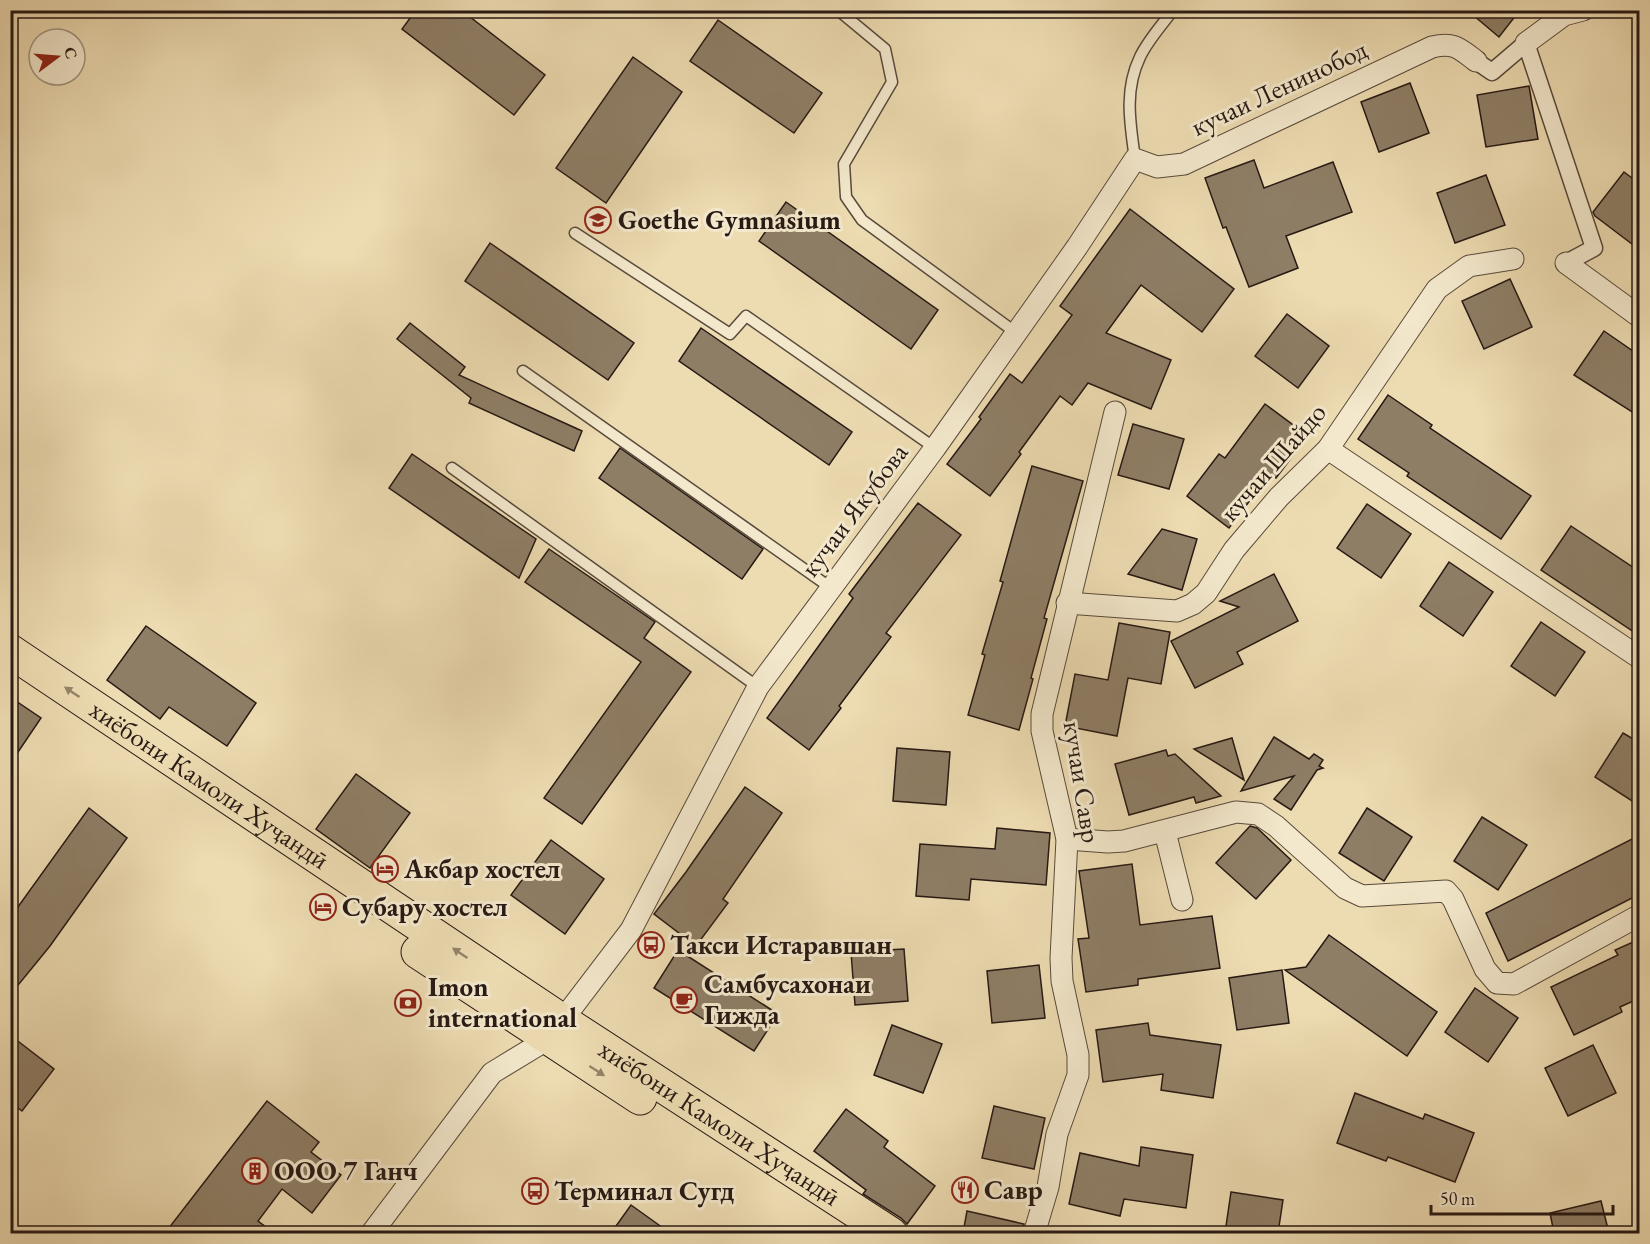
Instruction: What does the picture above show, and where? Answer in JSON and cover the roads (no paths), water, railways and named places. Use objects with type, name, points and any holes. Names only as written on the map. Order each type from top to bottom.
[{"type":"main road","name":"хиёбони Камоли Хуҷандӣ","points":[[10,651],[555,1030],[891,1233]]},
{"type":"main road","points":[[10,678],[555,1030],[850,1233]]},
{"type":"street","points":[[1476,61],[1491,72],[1564,15],[1583,10]]},
{"type":"street","points":[[1526,43],[1594,248],[1566,263],[1640,318]]},
{"type":"street","name":"кучаи Ленинобод","points":[[1135,159],[1157,167],[1184,164],[1432,47],[1446,44],[1458,47],[1476,61]]},
{"type":"street","name":"кучаи Якубова","points":[[555,1030],[631,930],[758,687],[935,448],[1077,247],[1135,159]]},
{"type":"street","name":"кучаи Шайдо","points":[[1067,603],[1177,610],[1193,604],[1206,593],[1234,550],[1279,497],[1328,449],[1437,289],[1469,266],[1513,259]]},
{"type":"street","name":"кучаи Савр","points":[[1034,1233],[1048,1187],[1057,1134],[1077,1075],[1078,1055],[1062,981],[1061,958],[1067,839],[1042,731],[1042,714],[1115,412]]},
{"type":"street","points":[[1328,449],[1640,657]]},
{"type":"street","points":[[1067,839],[1124,841],[1236,812],[1258,814],[1276,826],[1345,888],[1362,896],[1446,891],[1454,899],[1485,969],[1497,982],[1514,984],[1640,915]]},
{"type":"street","points":[[1165,832],[1182,900]]},
{"type":"street","points":[[371,1233],[492,1073],[555,1030]]},
{"type":"lane","points":[[838,10],[885,49],[892,82],[844,164],[846,197],[862,220],[1015,332]]},
{"type":"lane","points":[[1135,159],[1128,110],[1132,77],[1141,55],[1173,10]]},
{"type":"lane","points":[[575,233],[730,334],[746,316],[935,448]]},
{"type":"lane","points":[[523,371],[831,588]]},
{"type":"lane","points":[[452,468],[758,687]]},
{"type":"place","name":"Goethe Gymnasium","points":[[598,220]]},
{"type":"place","name":"Акбар хостел","points":[[385,869]]},
{"type":"place","name":"Субару хостел","points":[[323,907]]},
{"type":"place","name":"Такси Истаравшан","points":[[651,945]]},
{"type":"place","name":"Самбусахонаи Гижда","points":[[684,1000]]},
{"type":"place","name":"Imon international","points":[[408,1003]]},
{"type":"place","name":"ООО 7 Ганч","points":[[255,1171]]},
{"type":"place","name":"Савр","points":[[965,1190]]},
{"type":"place","name":"Терминал Сугд","points":[[535,1191]]}]
